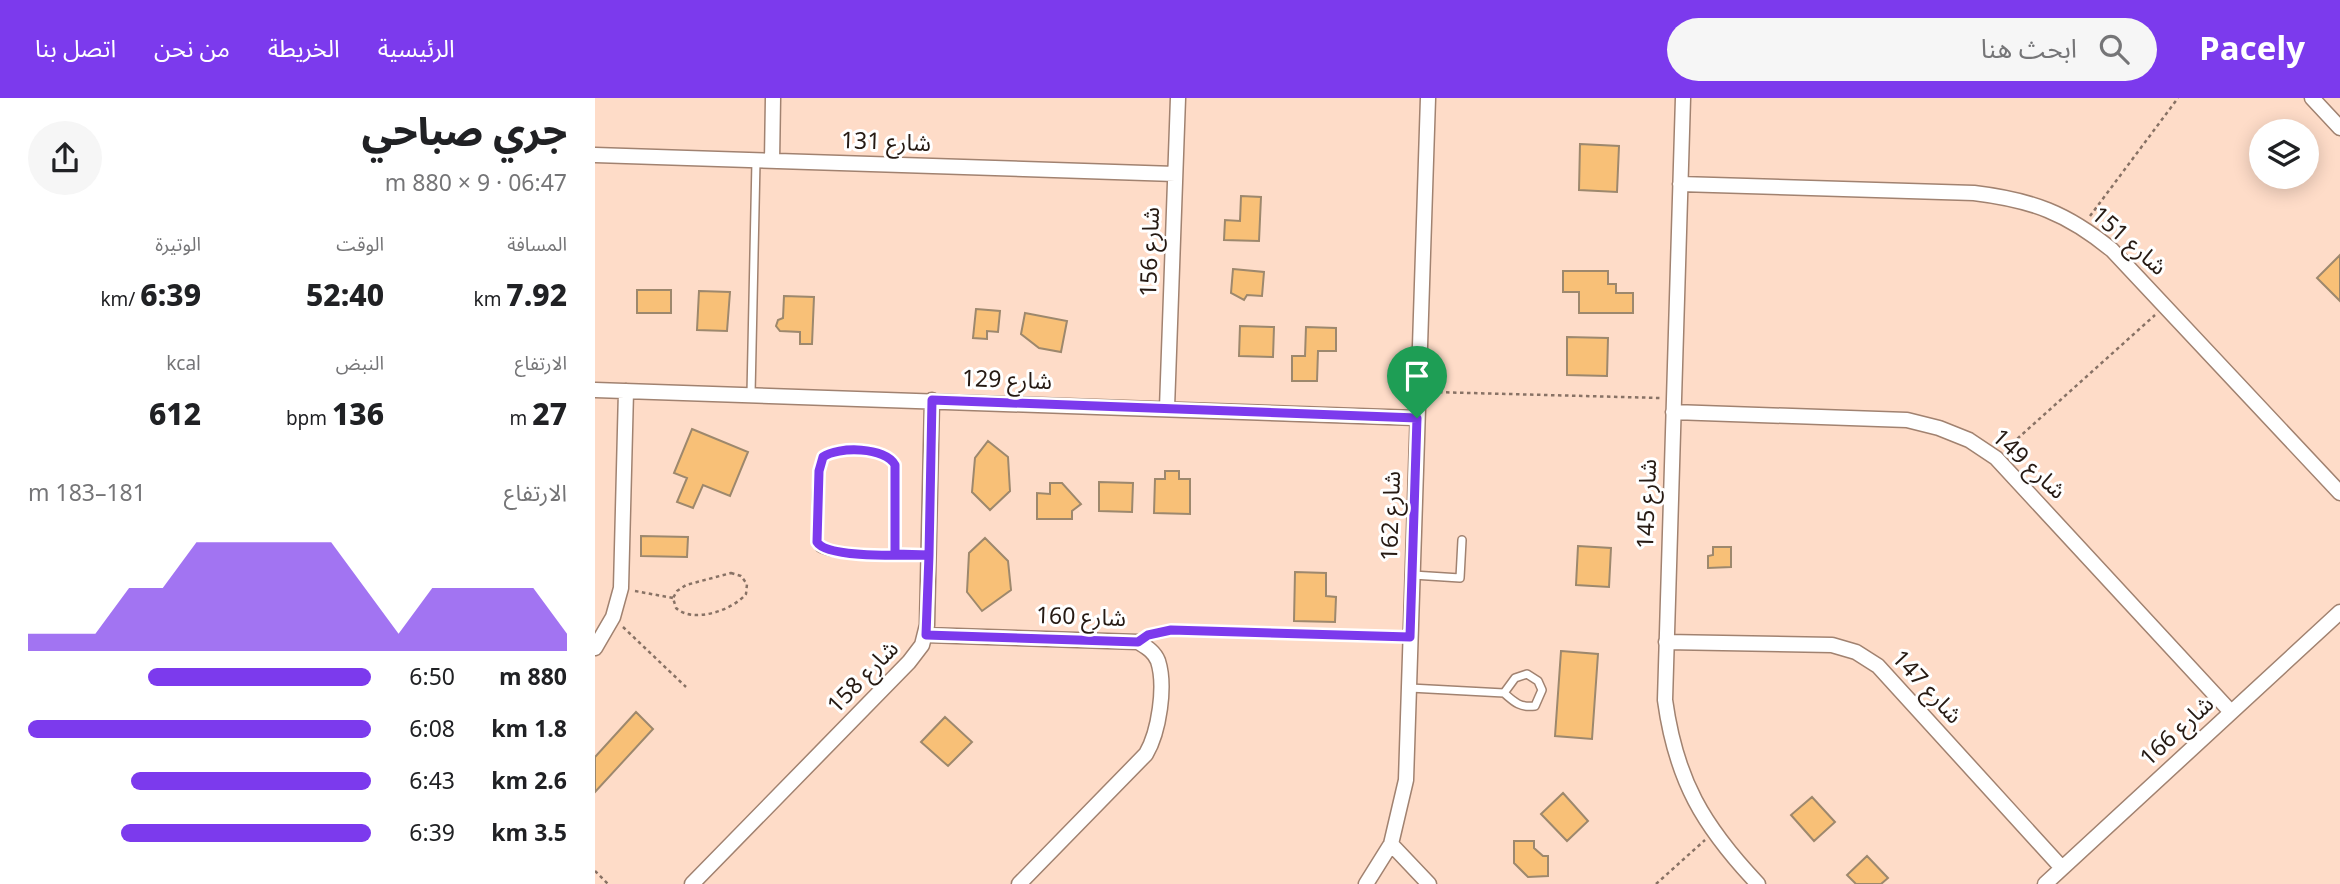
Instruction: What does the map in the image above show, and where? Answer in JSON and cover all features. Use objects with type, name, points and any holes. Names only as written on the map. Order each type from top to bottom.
[{"type":"street","points":[[772,161],[773,98]]},
{"type":"street","name":"شارع 156","points":[[1167,408],[1178,98]]},
{"type":"street","name":"شارع 162","points":[[1366,884],[1391,844],[1406,780],[1427,98]]},
{"type":"street","name":"شارع 145","points":[[1683,98],[1665,699],[1679,770],[1694,803],[1713,833],[1758,884]]},
{"type":"street","points":[[2312,98],[2340,128]]},
{"type":"street","name":"شارع 131","points":[[595,155],[1175,174]]},
{"type":"street","name":"شارع 151","points":[[1680,184],[1974,193],[2012,197],[2048,208],[2083,226],[2112,250],[2340,493]]},
{"type":"street","name":"شارع 129","points":[[595,390],[1417,418]]},
{"type":"street","points":[[595,648],[613,617],[621,588],[626,391]]},
{"type":"street","name":"شارع 158","points":[[692,884],[909,662],[926,635],[932,400]]},
{"type":"street","name":"شارع 149","points":[[1673,405],[1907,421],[1939,428],[1969,440],[1996,458],[2231,712]]},
{"type":"street","name":"شارع 166","points":[[2045,884],[2340,612]]},
{"type":"street","name":"شارع 160","points":[[926,635],[1138,642],[1151,649],[1158,662],[1159,714],[1153,741],[1137,764],[1019,884]]},
{"type":"street","name":"شارع 147","points":[[1666,642],[1832,645],[1857,652],[1878,666],[2062,868]]},
{"type":"street","points":[[1391,844],[1429,884]]},
{"type":"lane","points":[[751,394],[756,160]]},
{"type":"lane","points":[[895,554],[895,471],[892,460],[882,454],[829,452],[823,457],[819,471],[817,536],[820,548],[831,552],[895,554],[929,555]]},
{"type":"lane","points":[[1412,575],[1459,578],[1462,540]]},
{"type":"lane","points":[[1409,688],[1504,692],[1516,705],[1526,707],[1535,706],[1542,690],[1538,681],[1527,674],[1515,678],[1504,692]]},
{"type":"path","points":[[2083,226],[2178,98]]},
{"type":"path","points":[[1996,458],[2166,305]]},
{"type":"path","points":[[1417,392],[1673,405]]},
{"type":"path","points":[[731,573],[741,576],[747,584],[743,598],[709,613],[684,614],[676,608],[673,598],[677,591],[686,585],[731,573]]},
{"type":"path","points":[[621,588],[673,598]]},
{"type":"path","points":[[613,617],[686,687]]},
{"type":"path","points":[[1138,642],[1148,635],[1171,630],[1410,637]]},
{"type":"path","points":[[1656,884],[1713,833]]},
{"type":"path","points":[[595,871],[608,884]]},
{"type":"building","points":[[1580,144],[1619,146],[1617,192],[1579,190]]},
{"type":"building","points":[[1241,196],[1261,197],[1259,241],[1224,240],[1225,220],[1240,221]]},
{"type":"building","points":[[2340,255],[2340,301],[2317,278]]},
{"type":"building","points":[[1233,269],[1264,272],[1262,296],[1247,295],[1244,300],[1231,293]]},
{"type":"building","points":[[1563,271],[1608,271],[1608,284],[1616,284],[1616,293],[1633,293],[1633,313],[1579,313],[1579,292],[1563,292]]},
{"type":"building","points":[[637,290],[671,290],[671,313],[637,313]]},
{"type":"building","points":[[699,291],[730,292],[727,331],[697,330]]},
{"type":"building","points":[[784,296],[814,297],[812,344],[800,344],[800,332],[780,331],[776,326],[778,320],[783,318]]},
{"type":"building","points":[[976,309],[1000,311],[998,332],[987,331],[987,339],[973,338]]},
{"type":"building","points":[[1025,313],[1067,321],[1061,352],[1039,348],[1021,334]]},
{"type":"building","points":[[1240,326],[1274,327],[1273,357],[1239,356]]},
{"type":"building","points":[[1306,327],[1336,328],[1336,351],[1318,351],[1317,381],[1292,381],[1292,356],[1305,356]]},
{"type":"building","points":[[1567,337],[1608,338],[1607,376],[1567,375]]},
{"type":"building","points":[[692,429],[748,452],[730,496],[703,485],[693,508],[677,502],[687,478],[674,473]]},
{"type":"building","points":[[988,441],[1008,457],[1010,491],[990,510],[972,492],[975,458]]},
{"type":"building","points":[[1165,471],[1179,471],[1179,479],[1190,479],[1190,514],[1154,513],[1155,479],[1165,479]]},
{"type":"building","points":[[1099,482],[1133,483],[1132,512],[1099,511]]},
{"type":"building","points":[[1050,483],[1062,483],[1081,504],[1072,511],[1072,519],[1037,519],[1037,493],[1050,494]]},
{"type":"building","points":[[641,536],[688,537],[687,557],[641,556]]},
{"type":"building","points":[[985,538],[1008,561],[1011,590],[982,611],[967,592],[969,553]]},
{"type":"building","points":[[1578,546],[1611,548],[1609,587],[1576,585]]},
{"type":"building","points":[[1713,547],[1731,547],[1731,567],[1708,568],[1708,556],[1713,555]]},
{"type":"building","points":[[1295,572],[1326,573],[1326,596],[1336,597],[1335,622],[1294,621]]},
{"type":"building","points":[[1561,651],[1598,654],[1592,739],[1555,736]]},
{"type":"building","points":[[636,712],[653,729],[595,792],[595,757]]},
{"type":"building","points":[[945,717],[972,742],[948,766],[921,742]]},
{"type":"building","points":[[1563,793],[1588,821],[1567,841],[1541,814]]},
{"type":"building","points":[[1812,797],[1835,822],[1814,841],[1791,815]]},
{"type":"building","points":[[1514,841],[1534,841],[1534,848],[1543,856],[1548,856],[1548,876],[1528,877],[1514,863]]},
{"type":"building","points":[[1867,856],[1888,878],[1881,884],[1856,884],[1847,875]]},
{"type":"route","points":[[1417,418],[932,400],[929,555],[895,554],[895,465],[882,454],[837,450],[823,457],[819,471],[817,542],[820,548],[831,552],[853,553],[929,555],[926,635],[1138,642],[1148,635],[1171,630],[1410,637],[1417,418]]}]
